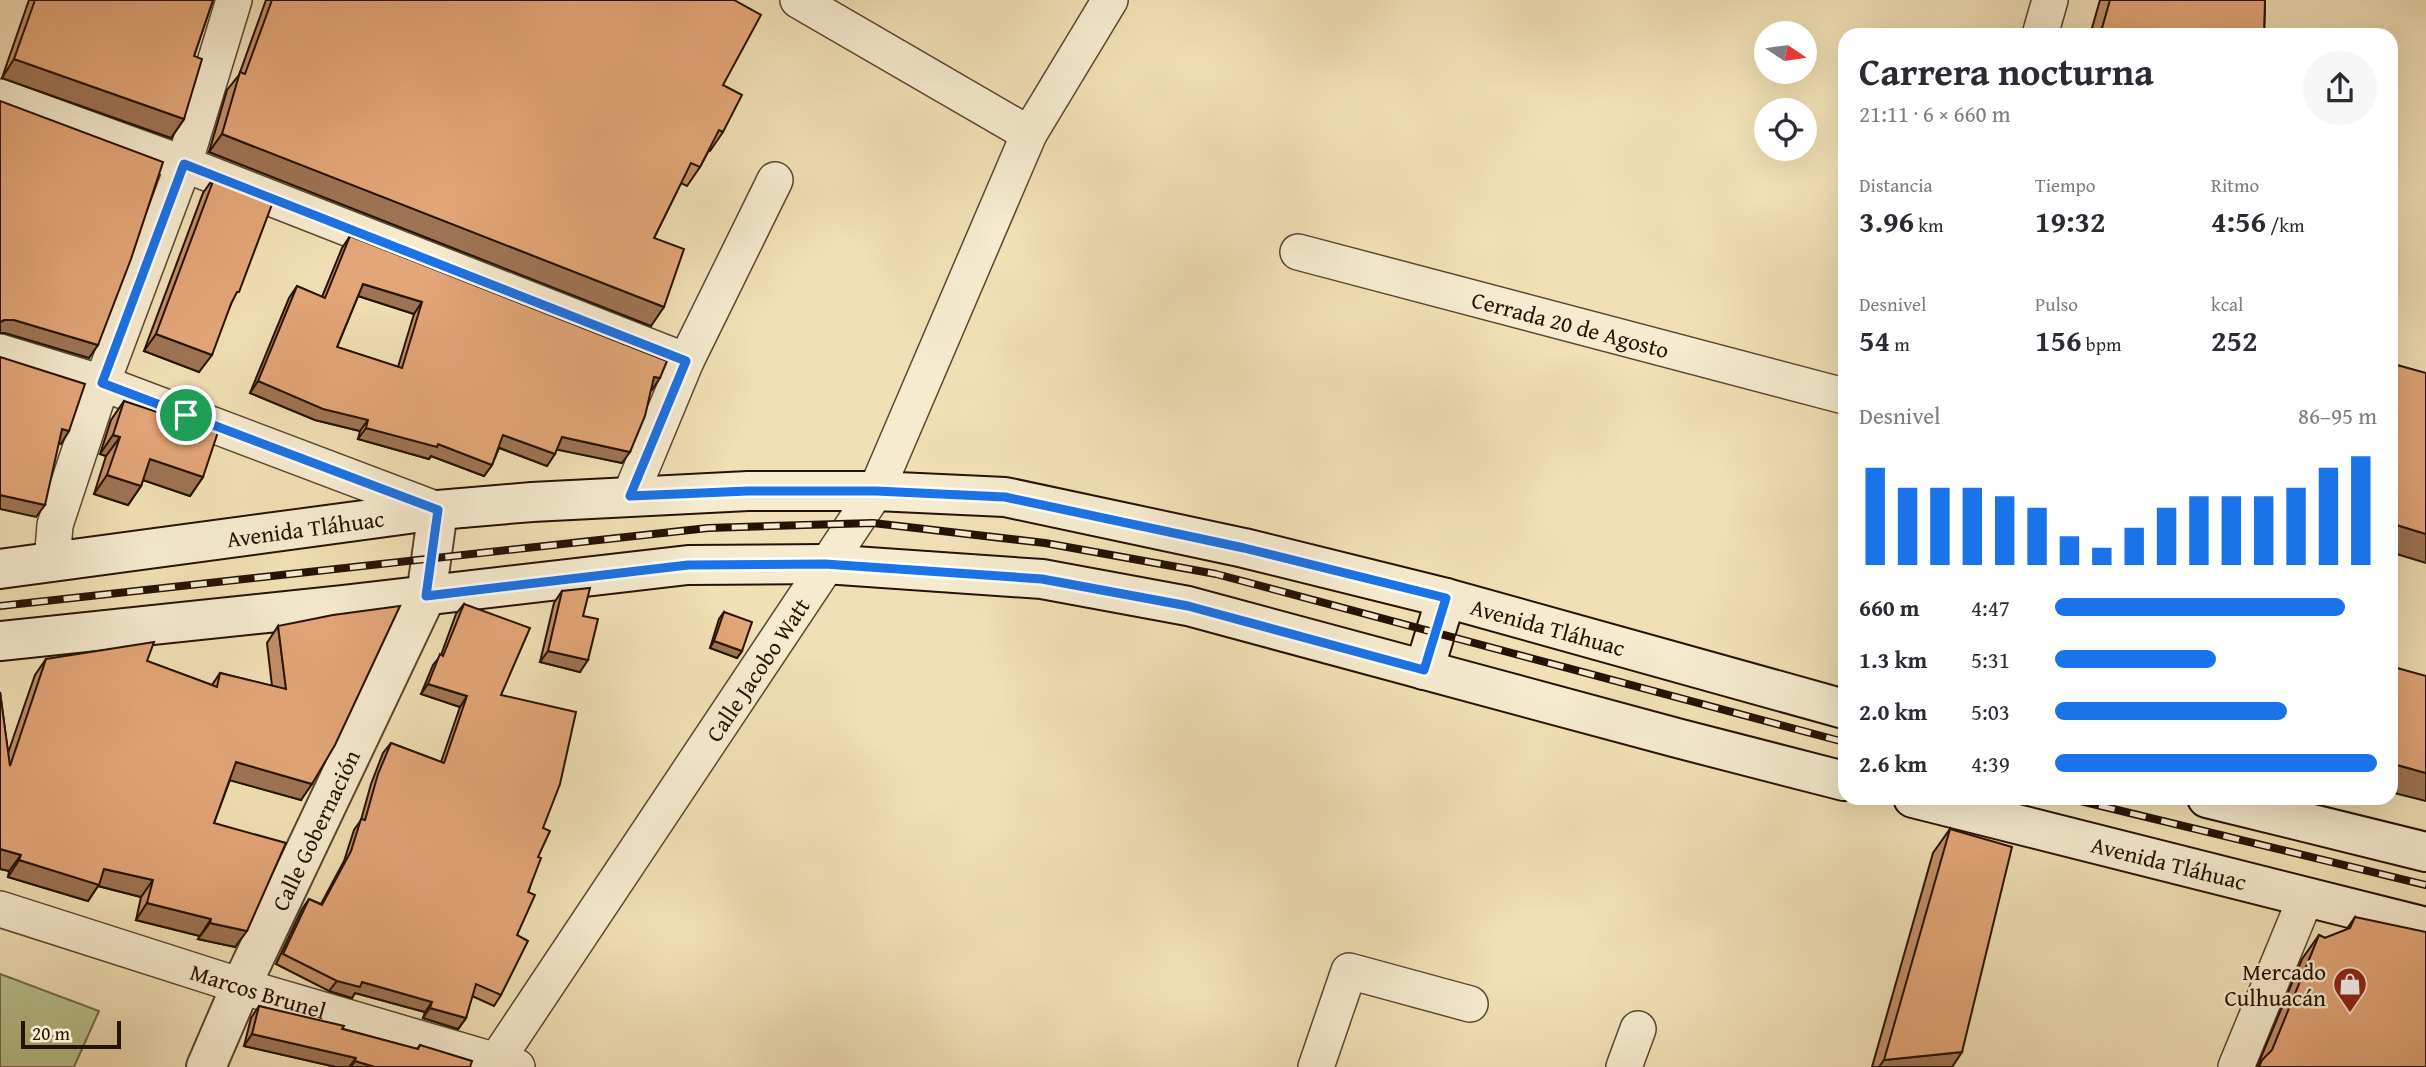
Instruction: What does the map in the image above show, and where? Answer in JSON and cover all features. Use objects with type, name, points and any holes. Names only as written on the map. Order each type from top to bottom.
[{"type":"main road","name":"Avenida Tláhuac","points":[[0,569],[438,510],[630,496],[748,491],[876,491],[1005,497],[1244,548],[1446,598],[1838,707]]},
{"type":"main road","name":"Calle Gobernación","points":[[206,1067],[241,986],[426,596],[438,510]]},
{"type":"main road","points":[[0,642],[688,565],[825,564],[1042,579],[1188,606],[1838,779]]},
{"type":"main road","points":[[1424,670],[1446,598]]},
{"type":"main road","name":"Avenida Tláhuac","points":[[1941,805],[2426,927]]},
{"type":"main road","points":[[2235,805],[2426,852]]},
{"type":"street","points":[[52,563],[55,525],[102,383],[184,164],[234,0]]},
{"type":"street","points":[[798,0],[1029,134]]},
{"type":"street","name":"Calle Jacobo Watt","points":[[502,1065],[825,564],[876,491],[1029,134],[1110,0]]},
{"type":"street","points":[[2042,28],[2050,0]]},
{"type":"street","points":[[0,97],[184,164],[686,361]]},
{"type":"street","points":[[630,496],[686,361],[775,180]]},
{"type":"street","name":"Cerrada 20 de Agosto","points":[[1298,252],[1838,394]]},
{"type":"street","points":[[0,352],[102,383],[438,510]]},
{"type":"street","points":[[2236,1067],[2306,897]]},
{"type":"street","name":"Marcos Brunel","points":[[0,909],[502,1065]]},
{"type":"street","points":[[1317,1067],[1349,971],[1470,1004]]},
{"type":"street","points":[[1624,1067],[1638,1029]]},
{"type":"green space","points":[[0,974],[99,1011],[74,1067],[0,1067]]},
{"type":"building","points":[[35,0],[213,0],[194,56],[202,59],[184,119],[14,59]]},
{"type":"building","points":[[272,0],[734,0],[761,15],[723,85],[742,95],[723,132],[719,130],[700,167],[691,163],[654,238],[684,249],[664,307],[222,134],[240,72],[245,74]]},
{"type":"building","points":[[2110,0],[2265,0],[2264,28],[2102,28]]},
{"type":"building","points":[[0,101],[163,162],[131,259],[98,345],[14,320],[0,322]]},
{"type":"building","points":[[215,176],[274,199],[212,355],[156,334]]},
{"type":"building","points":[[350,236],[667,361],[660,378],[654,377],[645,416],[630,452],[562,437],[555,454],[503,435],[492,465],[438,444],[437,447],[366,428],[368,420],[323,409],[258,381],[297,286],[325,298]],"holes":[[[363,284],[422,302],[402,368],[337,347]]]},
{"type":"building","points":[[0,357],[85,384],[69,431],[62,429],[45,505],[0,495]]},
{"type":"building","points":[[2398,365],[2426,373],[2426,534],[2398,525]]},
{"type":"building","points":[[124,401],[218,432],[203,477],[150,459],[141,486],[107,475],[120,437],[113,435]]},
{"type":"building","points":[[590,588],[583,616],[598,619],[588,660],[548,651],[562,591]]},
{"type":"building","points":[[464,604],[530,628],[501,695],[576,712],[560,784],[543,828],[550,831],[538,857],[541,858],[528,892],[535,895],[517,935],[528,941],[501,995],[476,984],[466,1018],[430,1008],[432,1002],[362,982],[360,987],[337,981],[283,954],[309,899],[322,905],[351,851],[361,819],[365,820],[378,774],[391,743],[444,763],[467,696],[428,684],[440,654],[443,656]]},
{"type":"building","points":[[400,606],[335,745],[312,784],[236,762],[214,823],[286,843],[247,931],[210,923],[211,919],[147,903],[153,880],[104,869],[99,885],[19,860],[21,855],[0,849],[0,692],[10,766],[46,659],[154,642],[147,661],[217,687],[220,673],[286,689],[278,626]]},
{"type":"building","points":[[724,612],[752,622],[742,651],[714,641]]},
{"type":"building","points":[[2398,668],[2426,676],[2426,773],[2398,765]]},
{"type":"building","points":[[1950,829],[2012,847],[1962,1052],[1884,1060]]},
{"type":"building","name":"Mercado Culhuacán","points":[[2355,917],[2426,932],[2426,1067],[2259,1067],[2272,1050],[2319,935],[2325,938],[2350,928]]},
{"type":"building","points":[[259,1006],[344,1026],[342,1029],[418,1049],[420,1045],[472,1061],[470,1067],[375,1067],[355,1061],[356,1058],[252,1034]]},
{"type":"railway","points":[[0,606],[708,528],[873,523],[1045,543],[1216,574],[1838,740]]},
{"type":"railway","points":[[2097,805],[2426,885]]},
{"type":"place","name":"Mercado Culhuacán","points":[[2350,1014]]},
{"type":"route","points":[[184,164],[686,361],[630,496],[748,491],[876,491],[1005,497],[1244,548],[1446,598],[1424,670],[1188,606],[1042,579],[825,564],[688,565],[426,596],[438,510],[186,415],[102,383],[184,164]]}]
